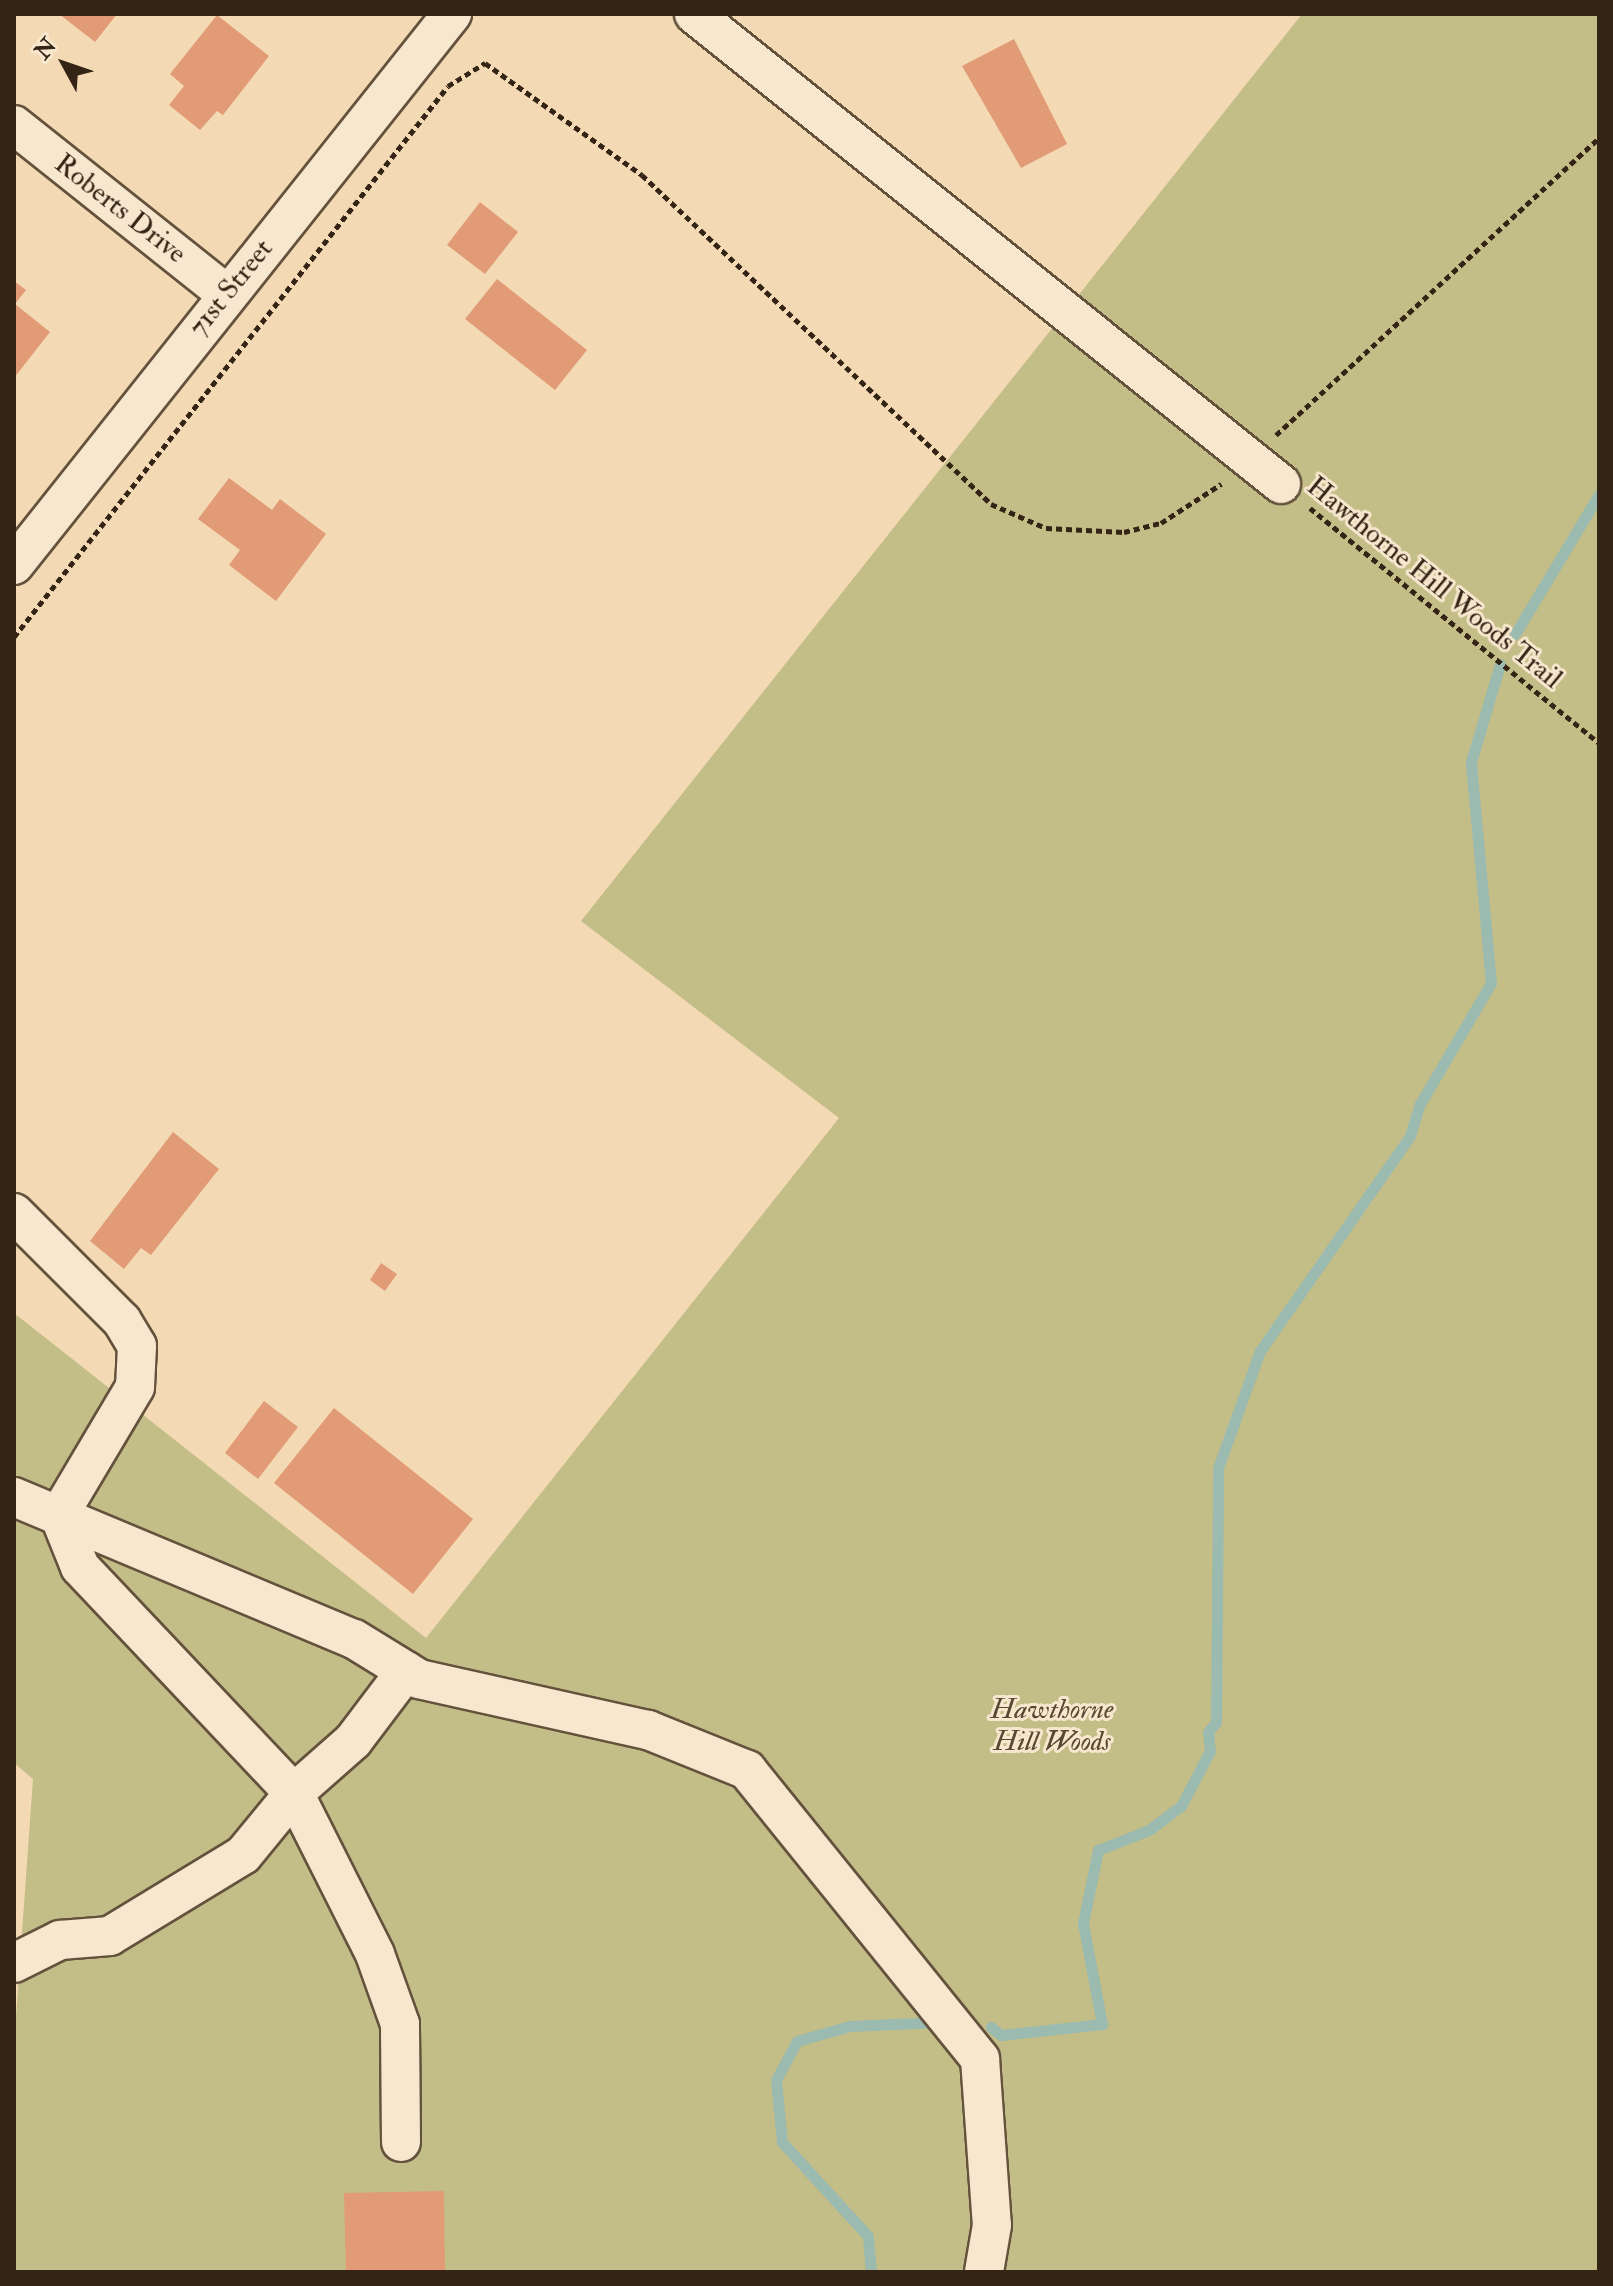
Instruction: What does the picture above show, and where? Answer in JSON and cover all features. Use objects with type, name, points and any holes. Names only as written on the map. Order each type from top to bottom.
[{"type":"street","name":"71st Street","points":[[14,565],[225,293],[452,14]]},
{"type":"street","points":[[694,14],[1247,462],[1281,484]]},
{"type":"street","name":"Roberts Drive","points":[[14,125],[225,293]]},
{"type":"street","points":[[14,1213],[122,1321],[137,1346],[135,1387],[59,1515]]},
{"type":"street","points":[[14,1497],[354,1639],[406,1671],[648,1730],[747,1770],[980,2059],[992,2225],[984,2272]]},
{"type":"street","points":[[59,1515],[80,1567],[110,1605],[294,1793],[375,1954],[400,2024],[401,2142]]},
{"type":"street","points":[[14,1963],[60,1940],[110,1936],[243,1855],[294,1793],[353,1741],[406,1671]]},
{"type":"path","points":[[14,637],[448,86],[485,63],[642,175],[968,486],[1016,517],[1087,535],[1124,532],[1190,507],[1247,462],[1599,138]]},
{"type":"path","name":"Hawthorne Hill Woods Trail","points":[[1281,484],[1599,743]]},
{"type":"green space","name":"Hawthorne Hill Woods","points":[[1302,14],[1599,14],[1599,2272],[14,2272],[14,2044],[33,1779],[14,1763],[14,1313],[426,1638],[839,1118],[581,921]]},
{"type":"building","points":[[59,14],[117,14],[95,42]]},
{"type":"building","points":[[217,15],[269,56],[223,115],[217,111],[200,130],[169,105],[184,86],[170,74]]},
{"type":"building","points":[[1014,39],[1067,144],[1021,168],[962,66]]},
{"type":"building","points":[[480,202],[518,232],[485,274],[447,245]]},
{"type":"building","points":[[497,279],[587,350],[555,390],[465,319]]},
{"type":"building","points":[[14,281],[26,290],[15,304],[50,332],[14,378]]},
{"type":"building","points":[[229,478],[272,510],[280,499],[326,534],[276,601],[229,565],[240,550],[198,519]]},
{"type":"building","points":[[173,1132],[219,1169],[151,1255],[141,1248],[124,1269],[90,1241]]},
{"type":"building","points":[[381,1263],[397,1274],[385,1291],[370,1280]]},
{"type":"building","points":[[264,1401],[298,1427],[258,1479],[225,1453]]},
{"type":"building","points":[[334,1408],[473,1519],[413,1594],[274,1483]]},
{"type":"building","points":[[444,2191],[445,2272],[346,2272],[344,2193]]},
{"type":"waterway","points":[[1515,634],[1599,494]]},
{"type":"waterway","points":[[991,2027],[1001,2035],[1102,2024],[1083,1923],[1098,1850],[1149,1830],[1181,1806],[1210,1751],[1208,1732],[1216,1722],[1218,1468],[1260,1351],[1410,1136],[1420,1104],[1491,983],[1471,762],[1500,664]]},
{"type":"waterway","points":[[871,2272],[868,2236],[782,2142],[776,2080],[797,2041],[850,2026],[940,2022]]}]
